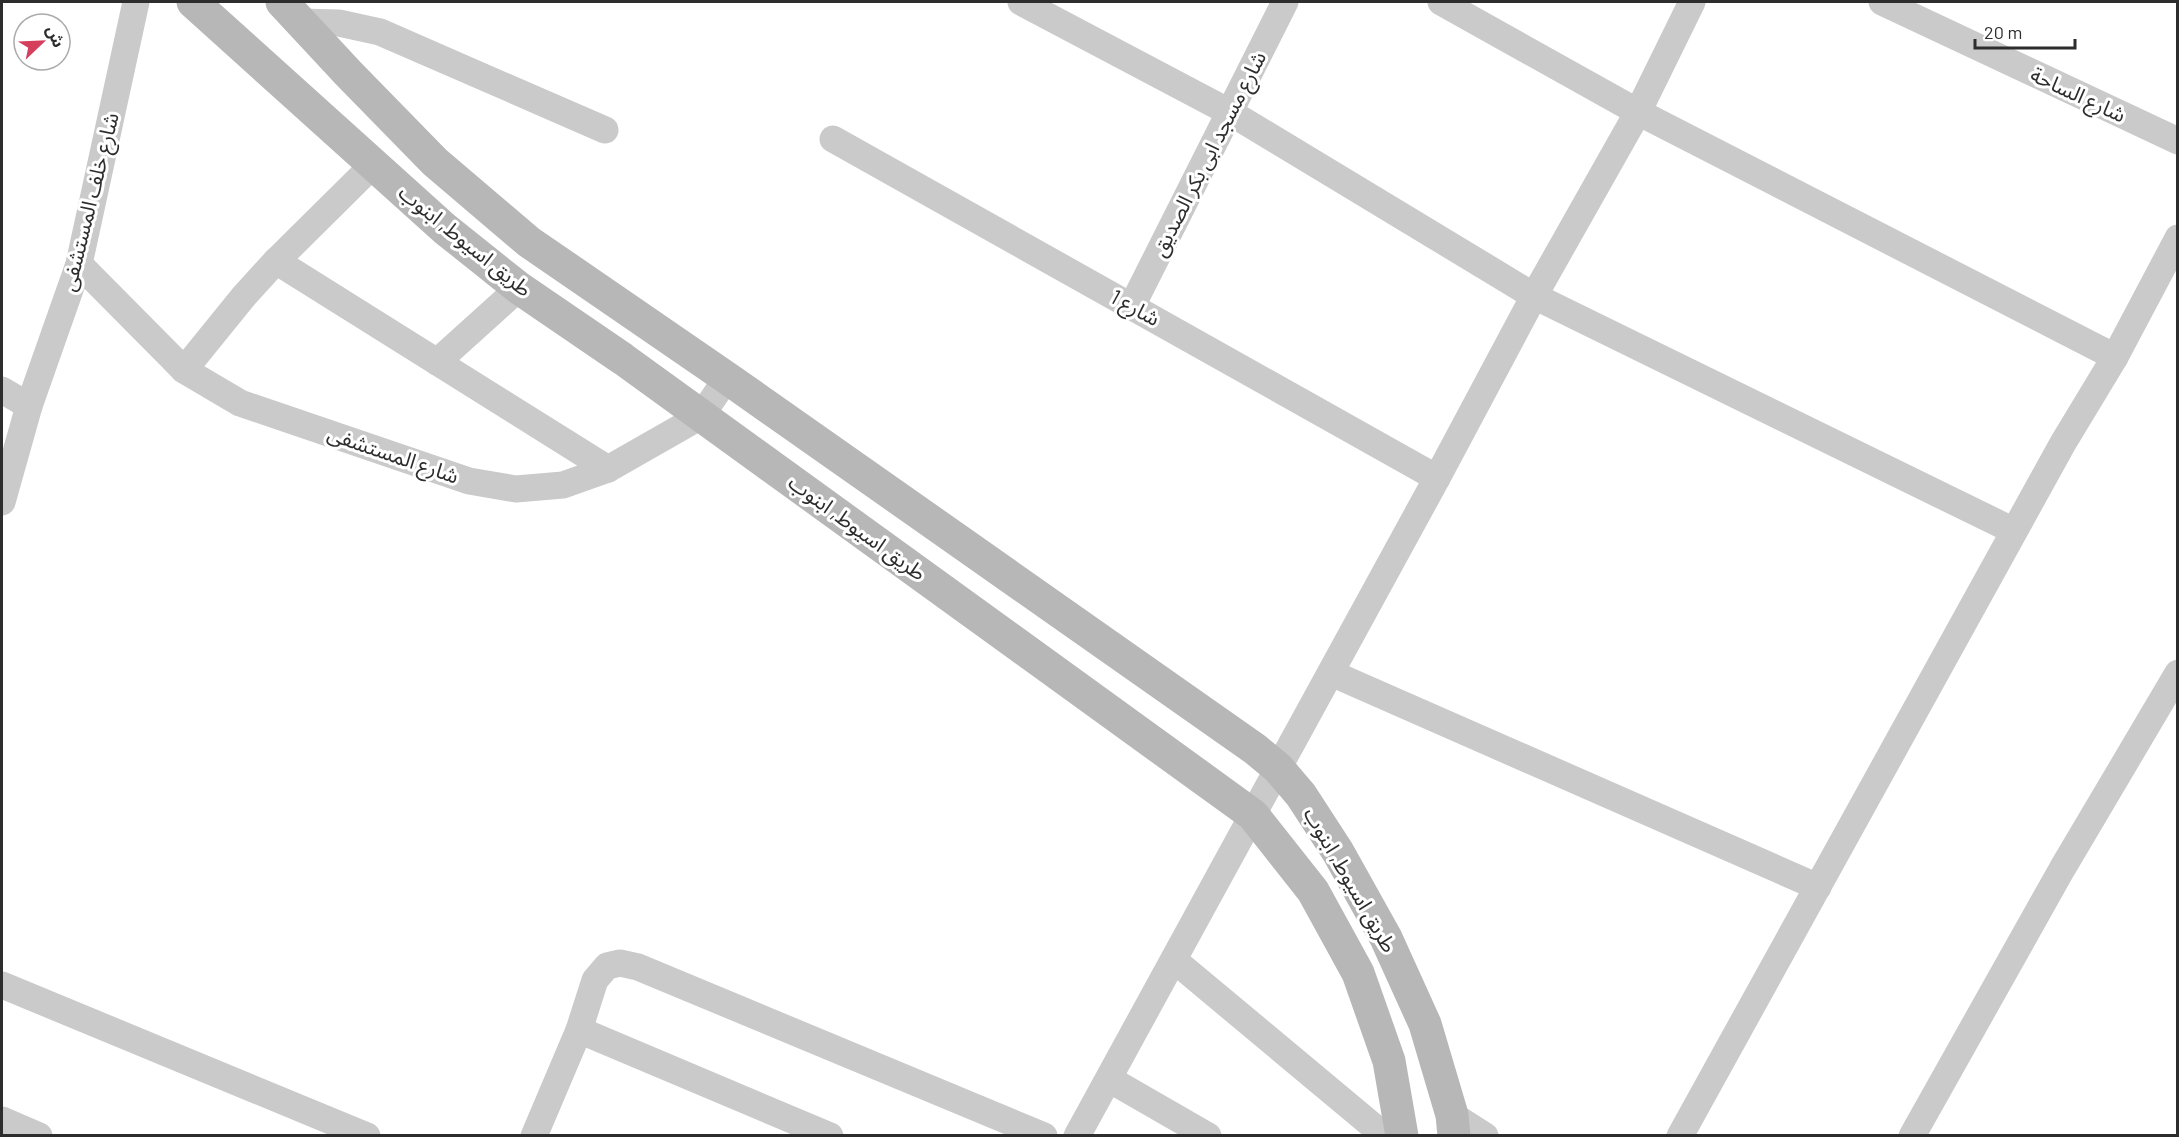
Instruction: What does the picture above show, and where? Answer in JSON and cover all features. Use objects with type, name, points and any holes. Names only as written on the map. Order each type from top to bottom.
[{"type":"main road","name":"طريق اسيوط, ابنوب","points":[[193,2],[445,229],[519,288],[701,416],[1253,815],[1313,891],[1358,973],[1389,1061],[1402,1136]]},
{"type":"main road","name":"طريق اسيوط, ابنوب","points":[[292,12],[435,162],[529,242],[727,378],[1255,749],[1278,768],[1301,795],[1338,852],[1386,938],[1425,1024],[1453,1125]]},
{"type":"street","name":"شارع خلف المستشفى","points":[[2,502],[29,406],[79,264],[136,2]]},
{"type":"street","points":[[1021,2],[1231,113],[1534,296],[2014,531]]},
{"type":"street","name":"شارع مسجد ابى بكر الصديق","points":[[1132,306],[1285,2]]},
{"type":"street","points":[[1441,2],[1638,112],[2115,357]]},
{"type":"street","points":[[1077,1136],[1331,673],[1534,296],[1638,112],[1692,2]]},
{"type":"street","name":"شارع الساحة","points":[[1882,2],[2178,141]]},
{"type":"street","points":[[292,12],[380,32],[604,130]]},
{"type":"street","name":"شارع 1","points":[[833,139],[1437,478]]},
{"type":"street","points":[[184,370],[244,296],[276,261],[373,165]]},
{"type":"street","points":[[1680,1136],[2063,443],[2115,357],[2178,238]]},
{"type":"street","points":[[276,261],[608,469]]},
{"type":"street","name":"شارع المستشفى","points":[[79,264],[184,370],[240,402],[469,481],[516,489],[552,486],[563,485],[608,469],[701,416],[727,378]]},
{"type":"street","points":[[437,362],[519,288]]},
{"type":"street","points":[[2,390],[29,406]]},
{"type":"street","points":[[1331,673],[1818,887]]},
{"type":"street","points":[[1912,1136],[2062,868],[2178,673]]},
{"type":"street","points":[[1174,960],[1385,1136]]},
{"type":"street","points":[[540,1133],[579,1030],[595,980],[607,966],[620,963],[638,967],[1044,1136]]},
{"type":"street","points":[[2,985],[367,1136]]},
{"type":"street","points":[[579,1030],[830,1136]]},
{"type":"street","points":[[1109,1079],[1208,1136]]},
{"type":"street","points":[[2,1120],[39,1136]]},
{"type":"street","points":[[1453,1125],[1485,1136]]}]
